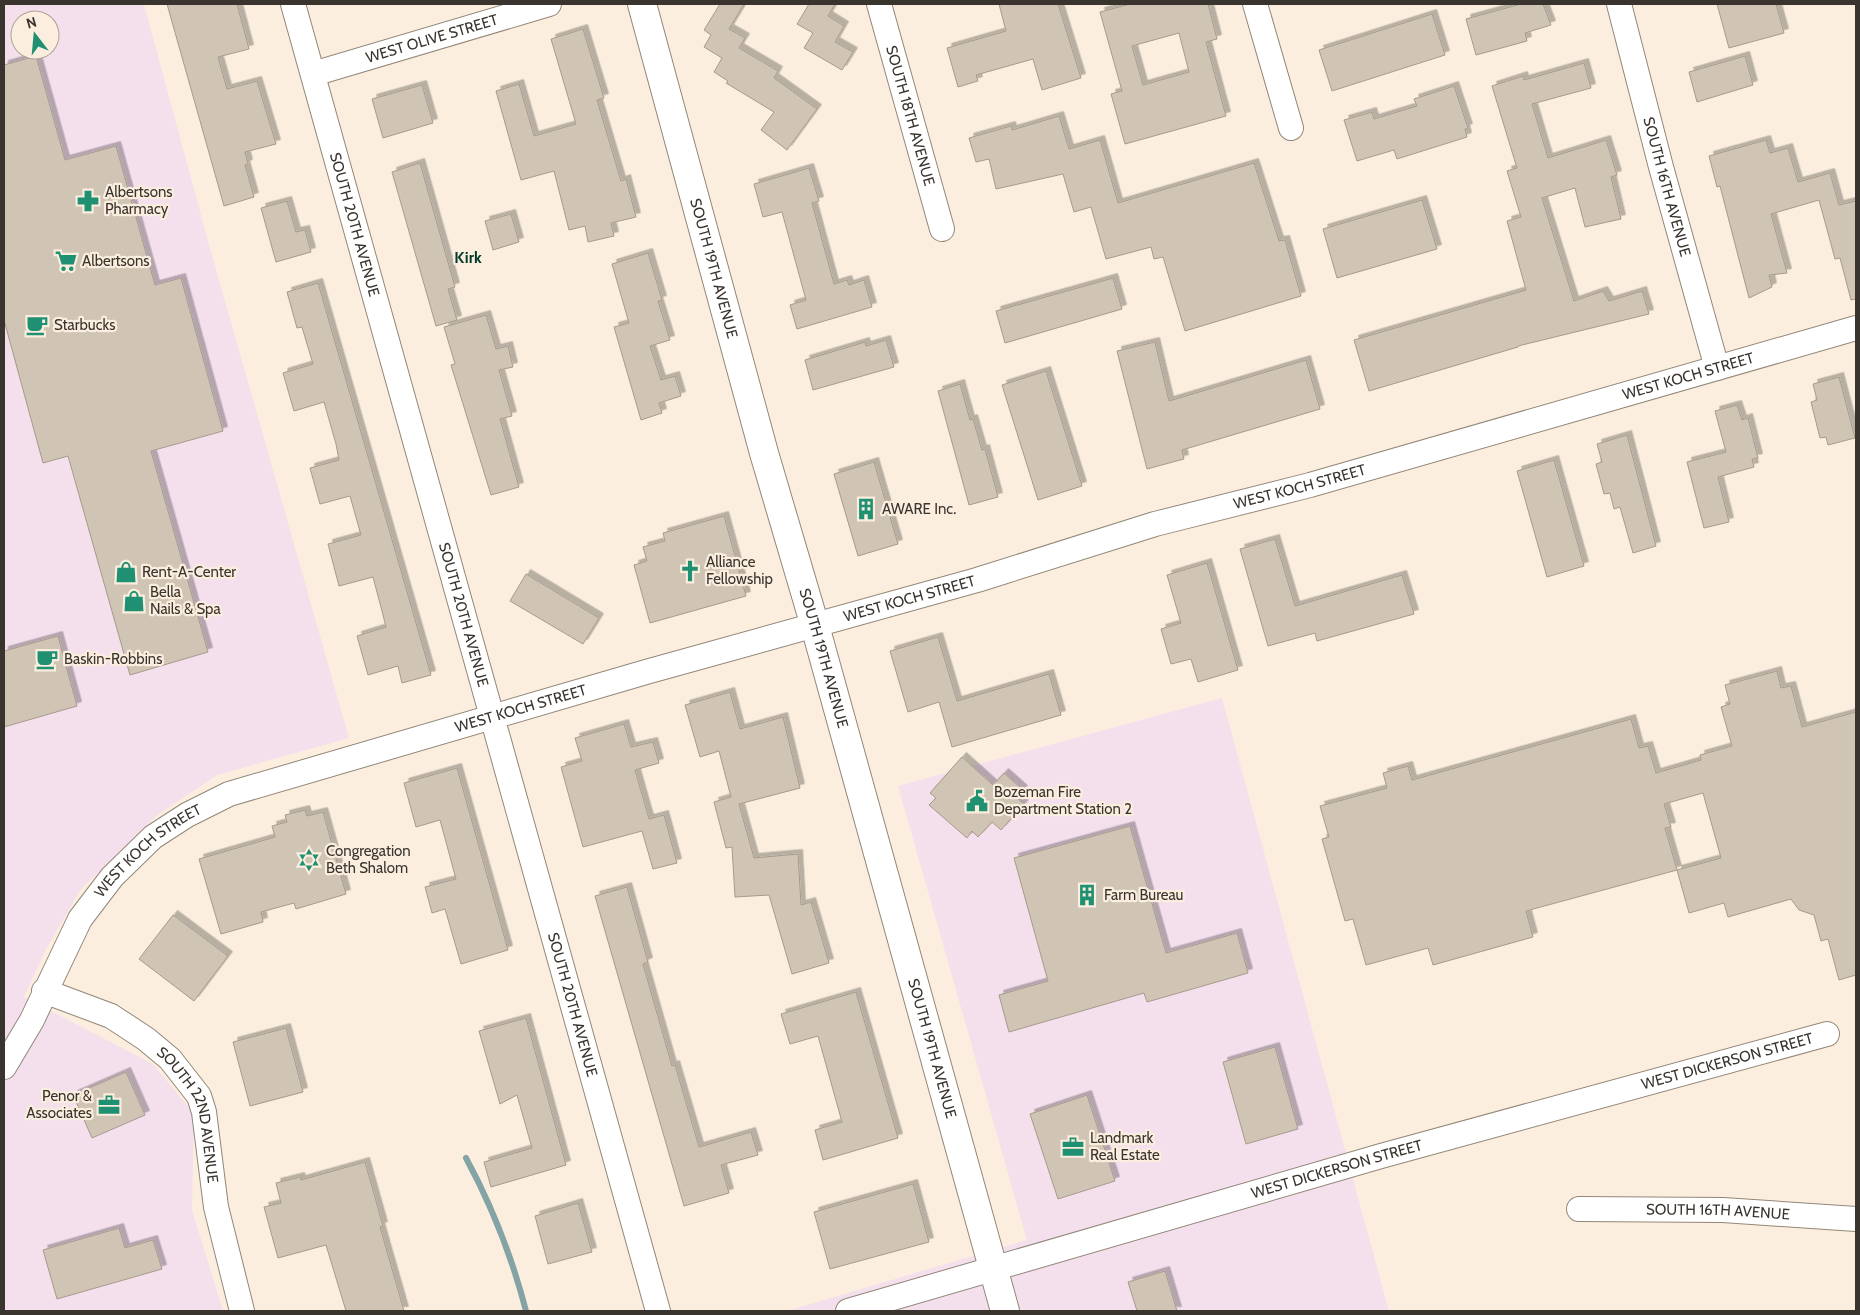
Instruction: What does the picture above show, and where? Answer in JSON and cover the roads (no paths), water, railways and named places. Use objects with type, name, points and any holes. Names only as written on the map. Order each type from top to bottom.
[{"type":"main road","name":"SOUTH 19TH AVENUE","points":[[642,4],[764,453],[815,626],[1004,1311]]},
{"type":"street","name":"SOUTH 20TH AVENUE","points":[[293,4],[658,1311]]},
{"type":"street","name":"WEST OLIVE STREET","points":[[312,74],[549,4]]},
{"type":"street","name":"SOUTH 18TH AVENUE","points":[[879,4],[942,229]]},
{"type":"street","points":[[1255,4],[1291,128]]},
{"type":"street","name":"SOUTH 16TH AVENUE","points":[[1619,4],[1661,167],[1717,368]]},
{"type":"street","name":"WEST KOCH STREET","points":[[4,1067],[32,1020],[44,991],[80,919],[112,877],[153,837],[187,815],[229,794],[492,716],[977,580],[1155,524],[1310,485],[1856,328]]},
{"type":"street","name":"SOUTH 22ND AVENUE","points":[[44,991],[111,1016],[146,1039],[170,1059],[199,1096],[204,1112],[216,1207],[242,1311]]},
{"type":"street","name":"WEST DICKERSON STREET","points":[[848,1311],[1168,1220],[1381,1156],[1827,1034]]},
{"type":"street","name":"SOUTH 16TH AVENUE","points":[[1579,1209],[1722,1210],[1856,1218]]},
{"type":"waterway","points":[[466,1158],[485,1195],[501,1233],[515,1271],[526,1311]]},
{"type":"place","name":"Albertsons Pharmacy","points":[[88,201]]},
{"type":"place","name":"Albertsons","points":[[66,261]]},
{"type":"place","name":"Starbucks","points":[[37,325]]},
{"type":"place","name":"AWARE Inc.","points":[[866,509]]},
{"type":"place","name":"Alliance Fellowship","points":[[690,571]]},
{"type":"place","name":"Rent-A-Center","points":[[126,572]]},
{"type":"place","name":"Bella Nails & Spa","points":[[134,601]]},
{"type":"place","name":"Baskin-Robbins","points":[[47,659]]},
{"type":"place","name":"Bozeman Fire Department Station 2","points":[[977,801]]},
{"type":"place","name":"Congregation Beth Shalom","points":[[309,860]]},
{"type":"place","name":"Farm Bureau","points":[[1087,895]]},
{"type":"place","name":"Penor & Associates","points":[[109,1105]]},
{"type":"place","name":"Landmark Real Estate","points":[[1073,1147]]},
{"type":"district","name":"Kirk","points":[[468,257]]}]
